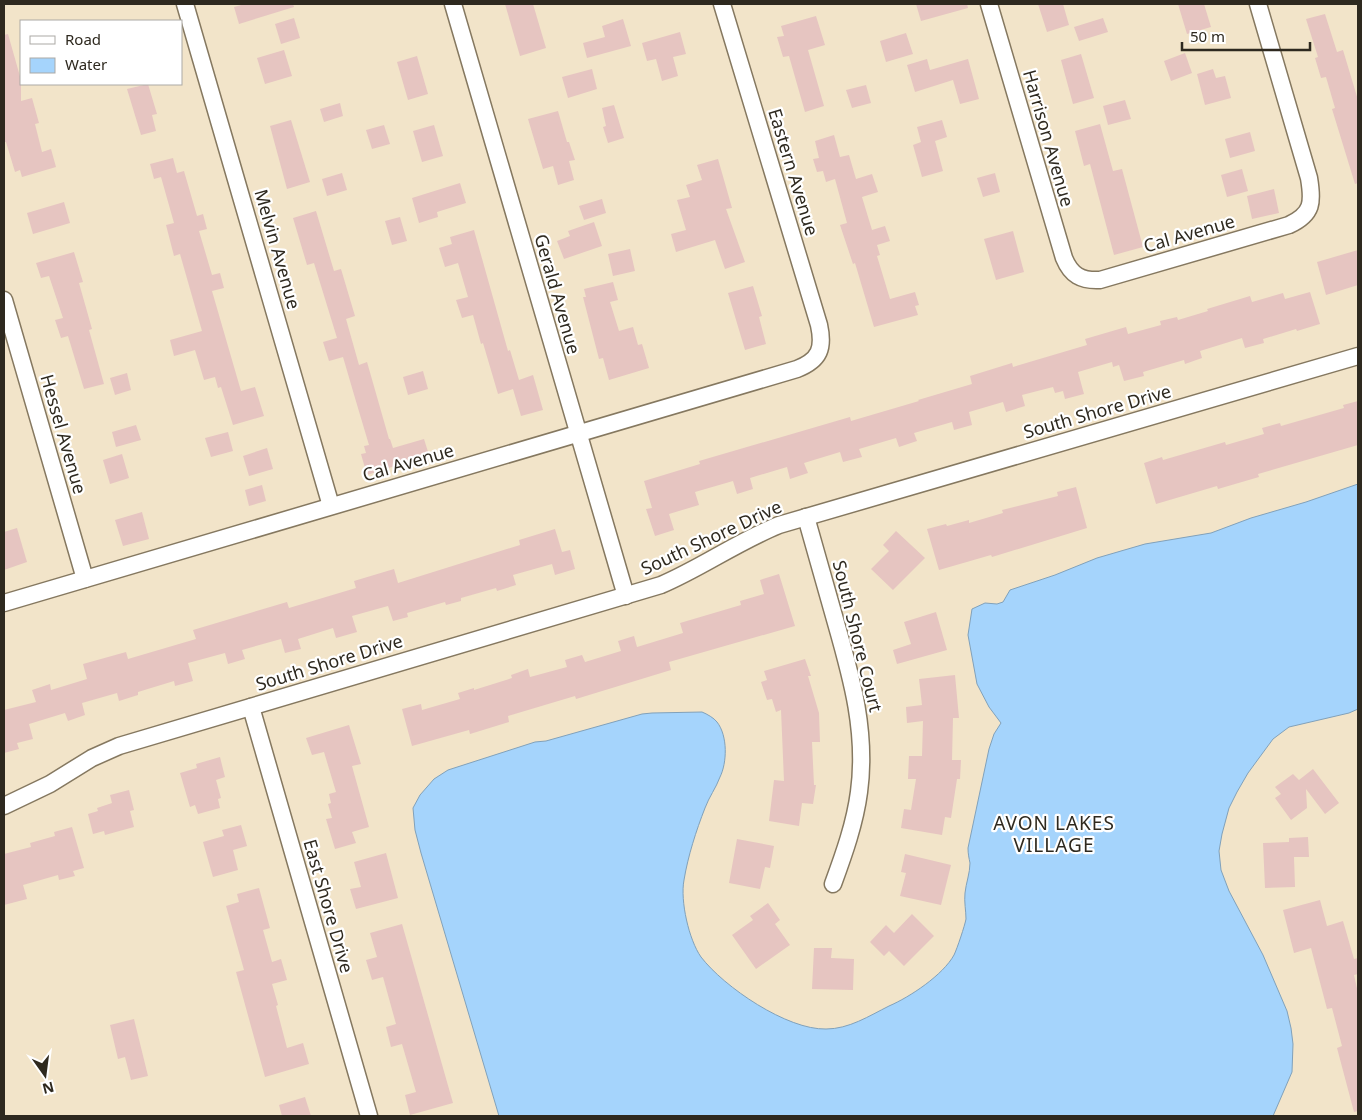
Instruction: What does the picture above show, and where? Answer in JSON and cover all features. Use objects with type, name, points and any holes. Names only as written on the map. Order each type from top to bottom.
[{"type":"street","name":"Melvin Avenue","points":[[185,4],[331,506]]},
{"type":"street","name":"Gerald Avenue","points":[[453,4],[626,596]]},
{"type":"street","name":"Eastern Avenue","points":[[722,4],[819,325],[821,345],[819,353]]},
{"type":"street","name":"Harrison Avenue","points":[[989,4],[1064,258],[1072,273],[1079,278]]},
{"type":"street","name":"Cal Avenue","points":[[1079,278],[1089,281],[1100,280],[1289,225],[1299,220],[1307,212],[1311,204],[1312,194],[1309,178],[1258,4]]},
{"type":"street","name":"Hessel Avenue","points":[[4,300],[85,578]]},
{"type":"street","name":"Cal Avenue","points":[[4,603],[797,369],[813,361],[819,353]]},
{"type":"street","name":"South Shore Drive","points":[[4,806],[50,784],[92,758],[119,746],[626,596],[679,577],[758,534],[806,517],[1358,356]]},
{"type":"street","name":"South Shore Court","points":[[806,517],[852,677],[859,714],[861,768],[857,803],[833,884]]},
{"type":"street","name":"East Shore Drive","points":[[251,707],[368,1116]]},
{"type":"water","points":[[1358,484],[1358,709],[1349,713],[1289,727],[1273,739],[1248,773],[1229,808],[1219,851],[1221,870],[1229,891],[1263,955],[1287,1011],[1291,1028],[1293,1044],[1292,1072],[1273,1116],[499,1116],[415,830],[413,808],[420,795],[434,779],[448,770],[535,742],[546,741],[642,714],[702,712],[708,715],[721,728],[725,742],[725,757],[717,785],[707,804],[695,835],[684,880],[684,909],[693,941],[701,957],[711,969],[740,993],[775,1015],[810,1027],[826,1029],[843,1027],[866,1018],[925,985],[949,963],[959,943],[966,919],[965,893],[970,867],[968,848],[989,749],[994,734],[1001,723],[989,707],[977,684],[968,635],[972,609],[985,603],[997,604],[1003,602],[1010,590],[1097,558],[1145,544],[1211,533],[1251,518]]},
{"type":"building","points":[[245,4],[293,4],[294,7],[239,24],[234,7]]},
{"type":"building","points":[[505,4],[533,4],[546,48],[520,56]]},
{"type":"building","points":[[916,4],[967,4],[968,8],[921,21]]},
{"type":"building","points":[[1038,4],[1063,4],[1069,25],[1047,32]]},
{"type":"building","points":[[1178,4],[1204,4],[1211,27],[1187,34]]},
{"type":"building","points":[[1325,14],[1337,52],[1343,50],[1358,100],[1358,183],[1355,184],[1332,109],[1335,108],[1326,77],[1321,78],[1315,58],[1318,57],[1306,19]]},
{"type":"building","points":[[816,16],[825,45],[808,50],[824,106],[805,112],[789,56],[783,57],[777,37],[784,36],[781,26]]},
{"type":"building","points":[[294,18],[300,38],[281,44],[275,24]]},
{"type":"building","points":[[1103,18],[1108,32],[1079,41],[1074,27]]},
{"type":"building","points":[[623,19],[631,46],[587,58],[583,43],[605,37],[602,26]]},
{"type":"building","points":[[680,32],[686,54],[673,57],[678,76],[662,81],[656,59],[647,61],[642,43]]},
{"type":"building","points":[[906,33],[913,54],[886,62],[880,41]]},
{"type":"building","points":[[8,34],[20,76],[21,101],[32,98],[39,123],[35,124],[42,152],[51,149],[56,167],[22,177],[20,170],[15,172],[6,142],[4,142],[4,35]]},
{"type":"building","points":[[284,50],[292,76],[265,84],[257,58]]},
{"type":"building","points":[[1185,53],[1192,73],[1171,81],[1164,61]]},
{"type":"building","points":[[1081,54],[1094,98],[1073,104],[1061,60]]},
{"type":"building","points":[[417,56],[428,94],[408,100],[397,62]]},
{"type":"building","points":[[927,59],[930,70],[968,59],[979,99],[960,104],[953,80],[915,92],[907,65]]},
{"type":"building","points":[[592,69],[597,89],[568,98],[562,77]]},
{"type":"building","points":[[1213,69],[1216,78],[1225,76],[1231,98],[1205,105],[1197,74]]},
{"type":"building","points":[[148,85],[157,114],[152,115],[156,131],[141,135],[127,89]]},
{"type":"building","points":[[866,85],[871,103],[852,108],[846,90]]},
{"type":"building","points":[[1125,100],[1131,119],[1108,125],[1103,106]]},
{"type":"building","points":[[340,103],[343,116],[324,122],[320,109]]},
{"type":"building","points":[[614,105],[624,138],[608,143],[603,127],[606,126],[602,108]]},
{"type":"building","points":[[558,111],[567,142],[569,142],[575,160],[569,161],[574,180],[558,185],[553,166],[543,169],[528,119]]},
{"type":"building","points":[[291,120],[310,182],[287,189],[270,126]]},
{"type":"building","points":[[942,120],[947,137],[935,141],[943,171],[922,177],[913,145],[921,142],[917,127]]},
{"type":"building","points":[[1100,124],[1113,171],[1122,169],[1143,247],[1114,255],[1090,164],[1084,166],[1075,131]]},
{"type":"building","points":[[384,125],[390,144],[372,149],[366,130]]},
{"type":"building","points":[[434,125],[443,156],[422,162],[413,131]]},
{"type":"building","points":[[1250,132],[1255,151],[1230,158],[1225,139]]},
{"type":"building","points":[[834,135],[840,157],[849,155],[856,179],[872,174],[878,192],[862,197],[872,230],[885,226],[890,241],[877,245],[880,255],[877,256],[890,299],[915,292],[919,305],[915,306],[918,315],[874,327],[855,263],[853,264],[840,225],[847,223],[835,179],[826,182],[823,171],[817,172],[813,159],[819,158],[815,141]]},
{"type":"building","points":[[173,158],[177,173],[184,171],[197,216],[203,214],[207,229],[199,231],[212,275],[220,273],[224,288],[212,291],[241,391],[255,387],[264,416],[233,425],[221,387],[218,388],[215,377],[204,380],[195,350],[174,356],[170,340],[202,331],[180,254],[174,256],[166,225],[174,223],[161,177],[154,179],[150,164]]},
{"type":"building","points":[[718,159],[732,208],[726,209],[745,262],[725,269],[715,240],[676,252],[671,234],[686,230],[677,200],[690,197],[686,185],[702,180],[697,165]]},
{"type":"building","points":[[1242,169],[1248,191],[1227,197],[1221,175]]},
{"type":"building","points":[[342,173],[347,190],[327,196],[322,179]]},
{"type":"building","points":[[995,173],[1000,192],[983,197],[977,178]]},
{"type":"building","points":[[460,183],[466,203],[437,212],[438,217],[419,223],[412,198]]},
{"type":"building","points":[[1274,189],[1279,213],[1252,219],[1247,196]]},
{"type":"building","points":[[602,199],[606,213],[584,220],[579,206]]},
{"type":"building","points":[[64,202],[70,223],[33,234],[27,213]]},
{"type":"building","points":[[316,211],[334,271],[341,269],[355,316],[346,319],[359,365],[367,362],[393,448],[424,439],[429,455],[367,475],[361,454],[366,453],[364,446],[369,445],[343,357],[329,361],[323,342],[337,338],[314,263],[307,265],[293,218]]},
{"type":"building","points":[[400,217],[407,241],[392,245],[385,221]]},
{"type":"building","points":[[594,222],[602,246],[564,259],[557,241],[570,236],[568,231]]},
{"type":"building","points":[[474,230],[508,351],[510,350],[519,380],[533,375],[543,410],[521,416],[513,389],[498,394],[473,315],[462,318],[456,300],[468,297],[458,263],[445,267],[439,248],[452,244],[450,237]]},
{"type":"building","points":[[1013,231],[1024,272],[996,280],[984,239]]},
{"type":"building","points":[[630,249],[635,271],[613,276],[608,254]]},
{"type":"building","points":[[1358,250],[1358,285],[1326,295],[1317,262]]},
{"type":"building","points":[[74,252],[83,282],[79,283],[92,329],[89,330],[104,384],[84,389],[68,336],[61,338],[55,320],[63,318],[49,276],[41,278],[36,263]]},
{"type":"building","points":[[613,282],[618,300],[610,302],[619,331],[633,327],[638,345],[642,344],[649,368],[609,380],[603,358],[599,359],[583,297],[586,297],[584,289]]},
{"type":"building","points":[[753,286],[762,316],[759,317],[766,344],[745,350],[728,293]]},
{"type":"building","points":[[1310,292],[1320,324],[1263,339],[1264,343],[1245,348],[1242,338],[1200,351],[1202,358],[1185,364],[1184,360],[1143,372],[1144,376],[1124,381],[1119,365],[1113,367],[1112,362],[1078,372],[1084,394],[1065,399],[1063,391],[1055,393],[1053,387],[1022,395],[1025,406],[1006,412],[1003,402],[969,412],[972,425],[954,430],[952,422],[914,433],[917,441],[899,447],[896,438],[859,449],[862,457],[843,462],[840,452],[804,463],[808,473],[790,479],[787,467],[750,478],[753,489],[737,494],[733,481],[695,492],[699,505],[669,514],[674,530],[655,536],[646,509],[652,508],[644,481],[700,464],[699,461],[850,417],[851,421],[919,401],[972,384],[970,376],[1012,363],[1013,367],[1087,345],[1085,339],[1126,327],[1128,334],[1161,325],[1160,321],[1177,317],[1178,320],[1250,296],[1252,302],[1283,293],[1285,299]]},
{"type":"building","points":[[423,371],[428,389],[408,395],[403,377]]},
{"type":"building","points":[[127,373],[131,390],[115,395],[110,378]]},
{"type":"building","points":[[1358,401],[1358,445],[1258,474],[1259,477],[1218,489],[1217,486],[1156,504],[1144,463],[1162,457],[1163,460],[1225,442],[1226,445],[1264,434],[1262,428],[1280,423],[1281,426],[1344,408],[1343,405]]},
{"type":"building","points":[[136,425],[141,440],[116,447],[112,432]]},
{"type":"building","points":[[228,432],[233,451],[211,457],[205,438]]},
{"type":"building","points":[[267,448],[273,469],[249,476],[243,456]]},
{"type":"building","points":[[122,454],[129,478],[110,484],[103,460]]},
{"type":"building","points":[[262,485],[266,501],[249,506],[245,490]]},
{"type":"building","points":[[1076,487],[1087,528],[992,557],[991,555],[939,570],[927,529],[969,520],[969,523],[1003,513],[1002,510],[1058,496],[1057,492]]},
{"type":"building","points":[[142,512],[149,539],[123,546],[115,520]]},
{"type":"building","points":[[17,528],[27,562],[4,570],[4,532]]},
{"type":"building","points":[[555,529],[562,552],[570,550],[575,569],[555,575],[552,564],[513,575],[516,585],[497,591],[496,588],[461,598],[461,601],[446,605],[445,602],[407,613],[408,617],[393,621],[388,606],[352,616],[357,632],[336,638],[333,628],[298,639],[301,649],[285,653],[281,639],[242,650],[245,659],[228,664],[225,653],[188,663],[193,681],[175,686],[174,681],[138,692],[138,695],[119,701],[117,693],[82,703],[85,715],[68,721],[65,713],[29,724],[33,739],[17,743],[19,749],[4,753],[4,710],[36,702],[32,690],[50,684],[51,690],[87,679],[83,664],[126,652],[128,659],[196,639],[193,630],[287,602],[289,608],[356,588],[354,581],[394,569],[398,583],[520,545],[519,540]]},
{"type":"building","points":[[896,531],[925,558],[893,590],[871,569],[889,551],[883,545]]},
{"type":"building","points":[[779,574],[795,626],[669,662],[671,670],[576,699],[575,696],[508,716],[509,722],[470,734],[469,730],[412,746],[402,709],[421,704],[422,710],[460,699],[458,693],[512,678],[511,675],[528,669],[530,677],[567,667],[565,660],[582,655],[585,662],[621,651],[618,641],[634,636],[637,647],[683,633],[680,623],[741,605],[740,601],[764,594],[760,580]]},
{"type":"building","points":[[936,612],[947,650],[897,664],[893,650],[911,644],[904,622]]},
{"type":"building","points":[[805,659],[811,676],[808,676],[819,713],[820,742],[812,742],[814,785],[816,785],[813,804],[802,803],[799,826],[769,821],[774,780],[784,781],[781,710],[776,712],[772,699],[767,700],[761,682],[767,680],[764,671]]},
{"type":"building","points":[[955,675],[959,718],[953,718],[952,760],[961,760],[960,779],[957,779],[951,818],[945,817],[942,835],[901,828],[904,809],[911,810],[916,779],[908,779],[909,756],[922,756],[923,721],[907,723],[906,707],[922,705],[919,679]]},
{"type":"building","points":[[349,725],[361,764],[352,766],[369,827],[352,832],[356,843],[335,849],[326,819],[332,818],[328,804],[331,803],[329,794],[336,792],[324,752],[312,755],[306,738]]},
{"type":"building","points":[[220,757],[225,777],[216,780],[221,798],[218,799],[220,808],[198,814],[195,805],[190,807],[180,773],[197,768],[196,764]]},
{"type":"building","points":[[1313,769],[1339,803],[1325,814],[1306,789],[1307,808],[1291,820],[1275,798],[1281,794],[1275,787],[1293,774],[1299,780]]},
{"type":"building","points":[[129,790],[134,810],[130,811],[134,827],[105,835],[104,831],[93,834],[88,814],[98,811],[97,808],[112,803],[110,795]]},
{"type":"building","points":[[241,825],[247,846],[233,850],[238,870],[213,877],[203,842],[224,836],[222,830]]},
{"type":"building","points":[[72,827],[84,868],[73,871],[75,876],[59,880],[58,875],[23,885],[27,899],[4,905],[4,854],[31,847],[30,843],[55,836],[54,832]]},
{"type":"building","points":[[1308,837],[1309,857],[1294,857],[1295,887],[1265,888],[1263,843],[1289,842],[1289,838]]},
{"type":"building","points":[[737,839],[774,846],[770,868],[765,867],[760,889],[729,883]]},
{"type":"building","points":[[386,853],[398,898],[356,909],[350,889],[361,887],[354,862]]},
{"type":"building","points":[[905,854],[951,865],[941,905],[900,896],[906,873],[901,872]]},
{"type":"building","points":[[259,888],[270,928],[263,930],[272,962],[281,959],[287,980],[272,984],[287,1048],[303,1043],[309,1064],[265,1077],[236,972],[244,970],[226,906],[239,902],[237,894]]},
{"type":"building","points":[[1320,900],[1327,926],[1343,921],[1354,959],[1358,958],[1358,974],[1354,975],[1358,993],[1358,1111],[1354,1112],[1337,1048],[1342,1046],[1332,1008],[1327,1009],[1311,948],[1294,953],[1283,910]]},
{"type":"building","points":[[768,903],[780,920],[775,924],[790,945],[756,969],[732,935],[753,920],[750,916]]},
{"type":"building","points":[[912,914],[934,936],[904,966],[889,951],[884,956],[870,942],[886,925],[894,933]]},
{"type":"building","points":[[402,924],[453,1103],[410,1115],[405,1095],[416,1092],[402,1044],[391,1047],[386,1027],[396,1024],[383,977],[372,980],[366,960],[377,957],[370,933]]},
{"type":"building","points":[[814,948],[832,948],[831,958],[854,959],[853,990],[812,989]]},
{"type":"building","points":[[134,1019],[148,1076],[131,1080],[125,1057],[118,1059],[110,1025]]},
{"type":"building","points":[[305,1097],[311,1116],[282,1116],[279,1105]]},
{"type":"district","name":"AVON LAKES VILLAGE","points":[[1054,834]]}]
